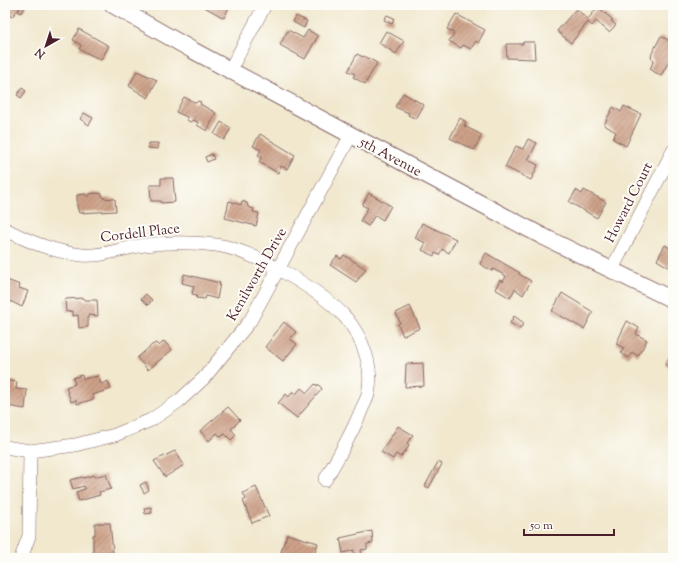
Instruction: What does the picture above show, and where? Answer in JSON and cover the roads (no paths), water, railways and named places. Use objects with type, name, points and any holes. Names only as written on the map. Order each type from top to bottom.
[{"type":"street","name":"5th Avenue","points":[[113,5],[230,70],[542,236],[673,300]]},
{"type":"street","points":[[230,70],[265,5]]},
{"type":"street","name":"Kenilworth Drive","points":[[5,447],[30,451],[75,445],[115,435],[151,420],[179,401],[204,378],[250,321],[351,135]]},
{"type":"street","name":"Howard Court","points":[[612,269],[673,150]]},
{"type":"street","name":"Cordell Place","points":[[5,229],[24,239],[54,250],[83,255],[109,253],[143,245],[184,242],[218,245],[249,254],[279,269],[316,293],[346,318],[363,344],[369,365],[368,394],[344,448],[325,480]]},
{"type":"street","points":[[21,558],[29,536],[30,451]]}]
